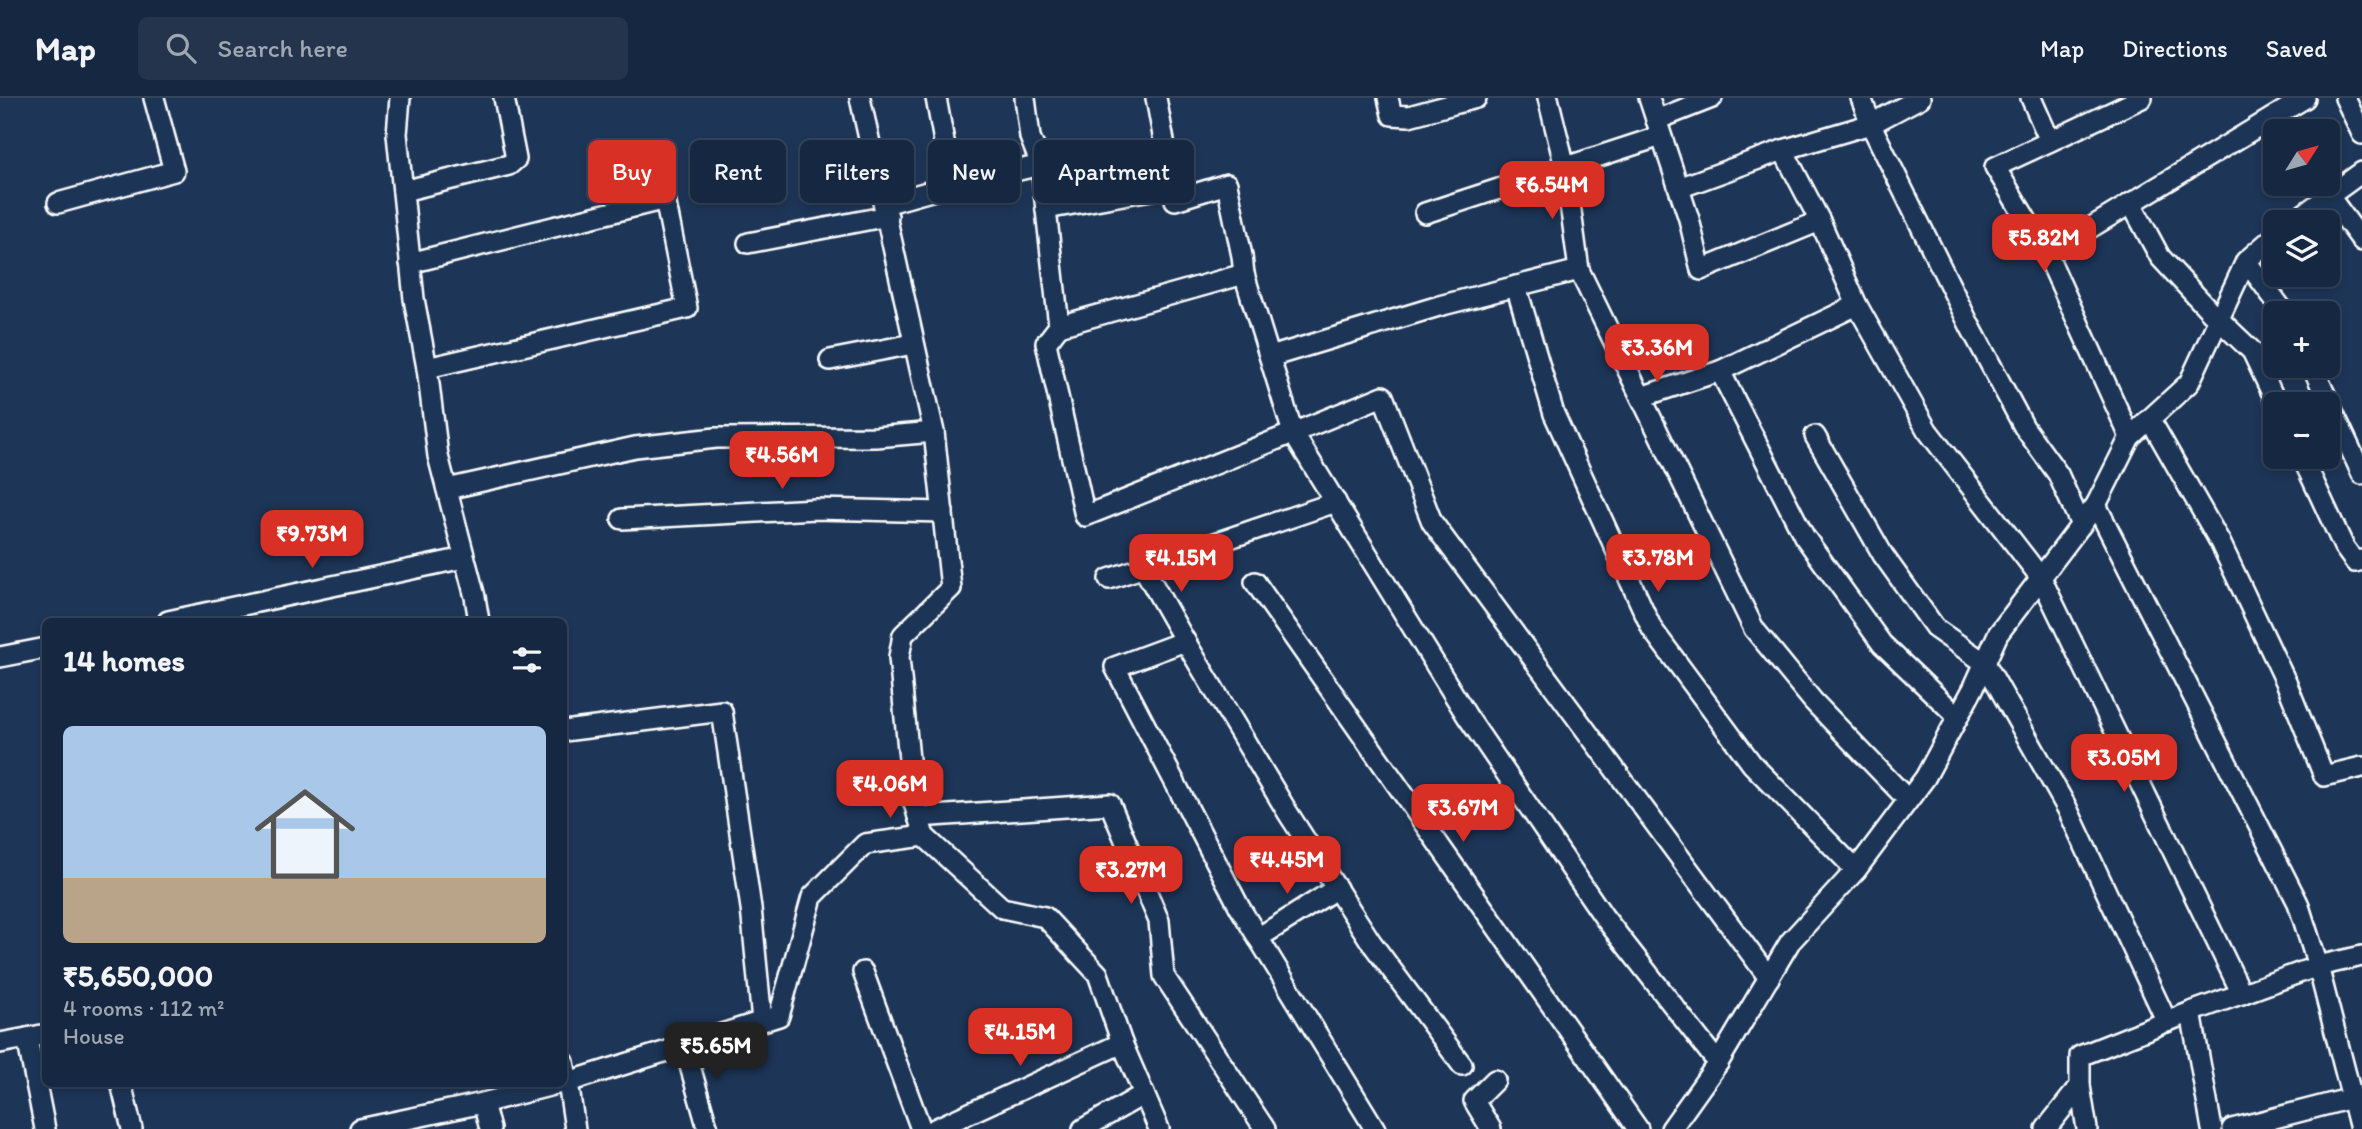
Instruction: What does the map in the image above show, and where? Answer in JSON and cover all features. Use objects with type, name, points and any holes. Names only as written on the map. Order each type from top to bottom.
[{"type":"street","points":[[58,203],[174,171],[154,98]]},
{"type":"street","points":[[400,98],[397,134],[414,299],[427,369],[438,456],[478,618]]},
{"type":"street","points":[[403,191],[509,165],[516,159],[504,98]]},
{"type":"street","points":[[860,98],[934,432],[951,588],[903,635],[899,657],[913,800],[921,826],[1002,908],[1045,917],[1097,974],[1155,1128]]},
{"type":"street","points":[[936,98],[944,140]]},
{"type":"street","points":[[1025,98],[1030,137],[1034,147]]},
{"type":"street","points":[[1156,98],[1164,140]]},
{"type":"street","points":[[1388,98],[1392,115],[1409,116],[1476,98]]},
{"type":"street","points":[[1548,98],[1565,167],[1579,270],[1754,629],[1813,701],[1908,800]]},
{"type":"street","points":[[1649,98],[1679,188],[1701,270],[1819,221]]},
{"type":"street","points":[[1425,213],[1565,167],[1659,128],[1712,98]]},
{"type":"street","points":[[1861,98],[1871,124],[1976,337],[2024,427],[2058,474],[2081,525]]},
{"type":"street","points":[[1679,188],[1783,150],[1871,124],[1920,98]]},
{"type":"street","points":[[2031,98],[2050,141]]},
{"type":"street","points":[[2047,254],[2305,98]]},
{"type":"street","points":[[2345,98],[2362,134]]},
{"type":"street","points":[[2130,437],[2047,254],[1995,167],[2133,100]]},
{"type":"street","points":[[1783,150],[1857,305],[1927,430],[2041,578],[2242,994]]},
{"type":"street","points":[[2340,188],[2362,172]]},
{"type":"street","points":[[1194,194],[1227,184],[1244,274],[1293,433],[1467,716],[1604,917],[1718,1063]]},
{"type":"street","points":[[748,243],[886,210],[928,194]]},
{"type":"street","points":[[2310,210],[2329,196],[2362,241]]},
{"type":"street","points":[[410,263],[665,199],[687,309],[427,369]]},
{"type":"street","points":[[1045,203],[1059,326]]},
{"type":"street","points":[[1046,209],[1079,203]]},
{"type":"street","points":[[2131,203],[2160,257],[2252,351],[2271,392]]},
{"type":"street","points":[[1671,1129],[1718,1063],[1790,942],[1856,870],[1925,778],[1998,634],[2096,505],[2130,437],[2189,383],[2246,261],[2263,246]]},
{"type":"street","points":[[2246,261],[2276,301]]},
{"type":"street","points":[[1270,357],[1438,306],[1579,270]]},
{"type":"street","points":[[1244,274],[1059,326],[1046,343],[1085,516],[1383,396],[1432,522],[1769,978]]},
{"type":"street","points":[[1516,286],[1554,414],[1652,629],[1752,764],[1856,870]]},
{"type":"street","points":[[1641,397],[1720,371],[1857,305]]},
{"type":"street","points":[[830,360],[913,344]]},
{"type":"street","points":[[1720,371],[1804,536],[1882,644],[1958,717]]},
{"type":"street","points":[[2318,378],[2362,474]]},
{"type":"street","points":[[2146,422],[2155,428],[2220,542],[2286,682],[2324,776],[2362,767]]},
{"type":"street","points":[[447,489],[635,447],[716,438],[876,437],[934,432]]},
{"type":"street","points":[[1815,436],[1884,555],[1936,629],[1985,663],[2067,808],[2167,1022]]},
{"type":"street","points":[[2308,469],[2344,547],[2355,562],[2362,559]]},
{"type":"street","points":[[1109,579],[1336,502]]},
{"type":"street","points":[[2096,505],[2298,903],[2318,966],[2360,1129]]},
{"type":"street","points":[[622,519],[816,509],[943,512]]},
{"type":"street","points":[[182,618],[464,558]]},
{"type":"street","points":[[1143,567],[1281,802],[1371,942],[1462,1065]]},
{"type":"street","points":[[1255,582],[1638,1129]]},
{"type":"street","points":[[1185,641],[1115,667],[1240,908],[1375,1129]]},
{"type":"street","points":[[0,657],[42,649]]},
{"type":"street","points":[[567,731],[722,711],[751,908],[762,1021]]},
{"type":"street","points":[[567,1082],[779,1016],[812,897],[865,844],[921,826],[1110,804],[1159,921],[1164,976],[1265,1129]]},
{"type":"street","points":[[1258,938],[1337,888]]},
{"type":"street","points":[[2087,1129],[2080,1086],[2080,1056],[2318,966],[2362,956]]},
{"type":"street","points":[[863,972],[921,1129]]},
{"type":"street","points":[[2191,1012],[2212,1129]]},
{"type":"street","points":[[0,1043],[36,1036],[45,1129]]},
{"type":"street","points":[[934,1129],[1122,1043]]},
{"type":"street","points":[[684,1045],[708,1129]]},
{"type":"street","points":[[1491,1129],[1474,1101],[1495,1080]]},
{"type":"street","points":[[2046,1129],[2080,1086]]},
{"type":"street","points":[[122,1087],[132,1129]]},
{"type":"street","points":[[360,1129],[548,1087]]},
{"type":"street","points":[[565,1087],[575,1129]]},
{"type":"street","points":[[1083,1129],[1144,1094]]},
{"type":"street","points":[[2232,1129],[2352,1098]]},
{"type":"street","points":[[483,1103],[490,1129]]}]
